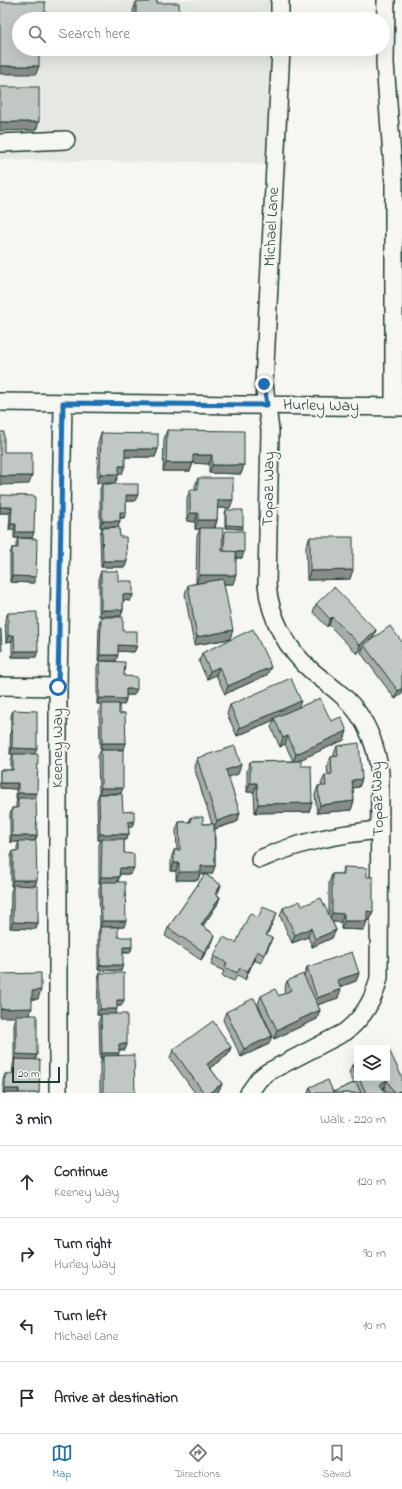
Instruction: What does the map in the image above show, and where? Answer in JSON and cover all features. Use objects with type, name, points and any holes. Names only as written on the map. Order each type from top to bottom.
[{"type":"street","points":[[280,0],[280,12]]},
{"type":"street","points":[[386,0],[386,12]]},
{"type":"street","name":"Michael Lane","points":[[267,405],[264,384],[281,56]]},
{"type":"street","points":[[385,56],[394,183],[398,407]]},
{"type":"street","points":[[0,143],[66,140]]},
{"type":"street","name":"Hurley Way","points":[[0,402],[398,407]]},
{"type":"street","name":"Keeney Way","points":[[58,1093],[58,687],[63,403]]},
{"type":"street","name":"Topaz Way","points":[[249,1093],[259,1080],[268,1072],[345,1032],[368,1008],[377,988],[379,978],[380,773],[370,736],[358,713],[341,694],[312,672],[296,656],[284,638],[274,618],[268,596],[267,585],[270,430],[267,405]]},
{"type":"street","points":[[0,686],[58,687]]},
{"type":"street","points":[[260,859],[286,848],[317,839],[348,833],[380,830]]},
{"type":"shaded area","points":[[0,0],[289,0],[289,12],[12,12],[12,56],[289,56],[287,169],[252,163],[0,160]]},
{"type":"building","points":[[149,0],[157,0],[157,3],[179,3],[179,12],[136,12],[136,2],[149,2]]},
{"type":"building","points":[[0,2],[45,2],[45,12],[12,12],[12,56],[39,56],[39,66],[0,66]]},
{"type":"building","points":[[0,87],[39,87],[39,122],[0,122]]},
{"type":"building","points":[[167,430],[244,431],[244,465],[212,465],[212,455],[193,455],[193,463],[166,463]]},
{"type":"building","points":[[0,432],[4,432],[4,452],[32,452],[32,476],[0,476]]},
{"type":"building","points":[[101,433],[158,434],[158,449],[125,449],[125,466],[119,466],[119,474],[100,474]]},
{"type":"building","points":[[198,478],[233,478],[233,500],[218,500],[217,520],[198,520],[198,513],[190,513],[190,490],[198,490]]},
{"type":"building","points":[[102,484],[138,484],[138,495],[126,495],[126,512],[120,512],[120,521],[102,521]]},
{"type":"building","points":[[1,495],[35,496],[34,532],[16,532],[16,524],[11,524],[12,507],[0,507]]},
{"type":"building","points":[[226,510],[243,510],[243,526],[226,525]]},
{"type":"building","points":[[119,527],[120,537],[126,537],[127,561],[103,561],[102,528]]},
{"type":"building","points":[[200,528],[223,528],[222,551],[236,551],[236,575],[199,575]]},
{"type":"building","points":[[225,531],[244,531],[244,552],[224,551]]},
{"type":"building","points":[[310,537],[353,537],[353,570],[310,571]]},
{"type":"building","points":[[18,538],[37,539],[36,577],[12,576],[12,548],[18,548]]},
{"type":"building","points":[[101,571],[118,571],[118,581],[133,581],[133,595],[123,594],[123,610],[101,610]]},
{"type":"building","points":[[223,579],[233,630],[197,637],[188,585]]},
{"type":"building","points":[[334,587],[376,630],[360,645],[332,617],[330,619],[316,604]]},
{"type":"building","points":[[37,612],[38,651],[15,651],[14,635],[8,636],[8,613]]},
{"type":"building","points":[[101,617],[123,617],[123,631],[137,631],[137,646],[118,645],[118,655],[100,655]]},
{"type":"building","points":[[390,626],[402,642],[402,688],[398,691],[364,645]]},
{"type":"building","points":[[1,629],[2,651],[0,651]]},
{"type":"building","points":[[253,629],[271,667],[228,686],[219,667],[210,671],[202,653]]},
{"type":"building","points":[[100,661],[125,662],[124,676],[137,677],[137,689],[126,689],[126,699],[99,698]]},
{"type":"building","points":[[291,678],[301,701],[240,728],[230,705]]},
{"type":"building","points":[[320,698],[331,721],[341,717],[347,731],[296,754],[288,736],[283,738],[274,718]]},
{"type":"building","points":[[102,704],[119,704],[119,714],[125,713],[126,743],[102,743]]},
{"type":"building","points":[[13,710],[37,711],[37,749],[12,748]]},
{"type":"building","points":[[359,743],[362,779],[352,780],[354,801],[320,805],[318,786],[326,786],[325,775],[332,774],[331,757],[338,756],[337,746]]},
{"type":"building","points":[[235,746],[241,765],[226,770],[240,813],[217,821],[197,758]]},
{"type":"building","points":[[101,750],[123,750],[123,788],[101,788]]},
{"type":"building","points":[[13,754],[38,754],[37,793],[18,793],[18,783],[0,783],[0,770],[13,770]]},
{"type":"building","points":[[301,761],[301,766],[311,766],[312,803],[258,804],[257,783],[250,783],[250,762]]},
{"type":"building","points":[[99,794],[122,794],[123,812],[134,811],[134,821],[128,822],[129,834],[100,834]]},
{"type":"building","points":[[18,798],[36,798],[37,836],[12,836],[12,808],[18,808]]},
{"type":"building","points":[[191,817],[203,817],[203,824],[214,824],[215,866],[201,866],[201,872],[179,872],[179,863],[174,863],[174,850],[180,850],[179,822],[191,822]]},
{"type":"building","points":[[102,839],[124,839],[124,853],[134,854],[134,868],[120,868],[119,877],[101,877]]},
{"type":"building","points":[[19,841],[36,841],[37,880],[13,880],[13,851],[19,851]]},
{"type":"building","points":[[344,867],[367,868],[367,877],[373,877],[373,912],[367,911],[367,921],[344,921],[344,914],[332,913],[332,874],[344,874]]},
{"type":"building","points":[[205,874],[221,885],[215,894],[220,897],[201,925],[215,935],[204,952],[168,928]]},
{"type":"building","points":[[101,882],[125,882],[126,921],[102,921]]},
{"type":"building","points":[[13,885],[38,886],[38,923],[13,922]]},
{"type":"building","points":[[321,898],[336,930],[315,939],[311,928],[295,935],[283,908],[300,901],[302,906]]},
{"type":"building","points":[[263,907],[277,913],[266,935],[272,938],[264,955],[257,951],[248,971],[240,968],[237,973],[225,967],[227,963],[214,956],[223,937],[236,943],[250,913],[258,918]]},
{"type":"building","points":[[100,927],[118,927],[118,937],[132,937],[132,947],[123,947],[123,965],[100,965]]},
{"type":"building","points":[[352,952],[359,973],[337,980],[341,989],[317,998],[307,967]]},
{"type":"building","points":[[41,973],[41,990],[32,991],[32,1008],[0,1009],[0,974]]},
{"type":"building","points":[[100,973],[124,973],[124,1000],[117,1000],[117,1009],[100,1009]]},
{"type":"building","points":[[303,974],[320,1010],[277,1030],[261,996],[275,989],[279,996],[291,990],[287,981]]},
{"type":"building","points":[[254,998],[272,1036],[244,1049],[226,1012]]},
{"type":"building","points":[[101,1014],[127,1014],[127,1044],[119,1044],[119,1053],[102,1053]]},
{"type":"building","points":[[16,1015],[37,1015],[37,1055],[16,1054]]},
{"type":"building","points":[[213,1021],[231,1047],[207,1064],[222,1084],[209,1093],[204,1093],[173,1050]]},
{"type":"building","points":[[390,1052],[402,1077],[402,1090],[394,1093],[388,1081],[390,1081]]},
{"type":"building","points":[[134,1055],[135,1093],[103,1093],[103,1056]]},
{"type":"building","points":[[15,1059],[40,1060],[39,1093],[19,1093],[19,1089],[5,1089],[5,1074],[14,1074]]},
{"type":"building","points":[[328,1080],[333,1092],[356,1082],[361,1093],[313,1093],[310,1087]]},
{"type":"building","points":[[360,1081],[385,1081],[380,1084],[385,1093],[366,1093]]},
{"type":"route","points":[[58,687],[63,403],[267,405],[264,384]]}]
